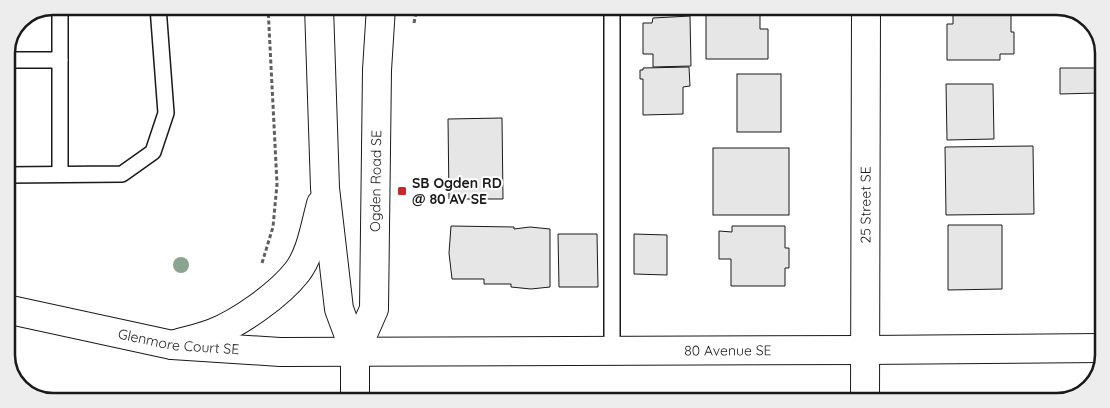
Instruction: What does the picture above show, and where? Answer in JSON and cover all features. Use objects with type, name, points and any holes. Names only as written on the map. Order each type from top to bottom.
[{"type":"street","name":"Ogden Road SE","points":[[319,15],[325,188],[339,309],[355,352],[355,393]]},
{"type":"street","name":"Ogden Road SE","points":[[355,352],[374,309],[376,109],[380,15]]},
{"type":"street","name":"25 Street SE","points":[[865,393],[866,15]]},
{"type":"street","points":[[172,346],[213,333],[249,314],[297,272],[310,246],[325,188]]},
{"type":"street","name":"Glenmore Court SE","points":[[15,311],[172,346],[280,352],[355,352]]},
{"type":"street","name":"80 Avenue SE","points":[[355,352],[1095,348]]},
{"type":"lane","points":[[60,15],[60,174]]},
{"type":"lane","points":[[15,175],[122,174],[153,152],[166,113],[159,15]]},
{"type":"lane","points":[[612,15],[612,350]]},
{"type":"lane","points":[[15,60],[60,60]]},
{"type":"path","points":[[260,266],[273,227],[277,184],[268,15]]},
{"type":"building","points":[[706,15],[760,15],[760,29],[768,29],[768,59],[706,59]]},
{"type":"building","points":[[953,15],[1011,15],[1011,32],[1014,32],[1014,54],[1000,54],[1000,60],[947,60],[947,24],[953,24]]},
{"type":"building","points":[[690,16],[691,66],[653,67],[653,54],[643,54],[643,23],[652,23],[653,18]]},
{"type":"building","points":[[689,67],[690,86],[683,87],[683,114],[643,115],[643,79],[640,79],[640,70],[643,70],[643,68]]},
{"type":"building","points":[[1060,68],[1095,68],[1095,93],[1060,94]]},
{"type":"building","points":[[737,74],[781,74],[781,132],[737,132]]},
{"type":"building","points":[[946,84],[993,84],[994,139],[947,140]]},
{"type":"building","points":[[502,118],[503,199],[449,199],[448,119]]},
{"type":"building","points":[[1033,146],[1034,214],[946,215],[945,147]]},
{"type":"building","points":[[713,148],[789,148],[789,215],[713,215]]},
{"type":"building","points":[[948,225],[1002,225],[1002,289],[948,290]]},
{"type":"building","points":[[451,226],[550,229],[550,287],[531,289],[511,287],[511,284],[484,284],[484,279],[452,279],[449,253]]},
{"type":"building","points":[[732,226],[785,226],[785,248],[789,248],[789,268],[785,268],[785,286],[731,286],[731,259],[719,259],[719,231],[732,232]]},
{"type":"building","points":[[558,234],[597,234],[598,287],[559,287]]},
{"type":"building","points":[[634,234],[667,235],[667,275],[634,274]]},
{"type":"place","name":"SB Ogden RD @ 80 AV SE","points":[[402,191]]}]
